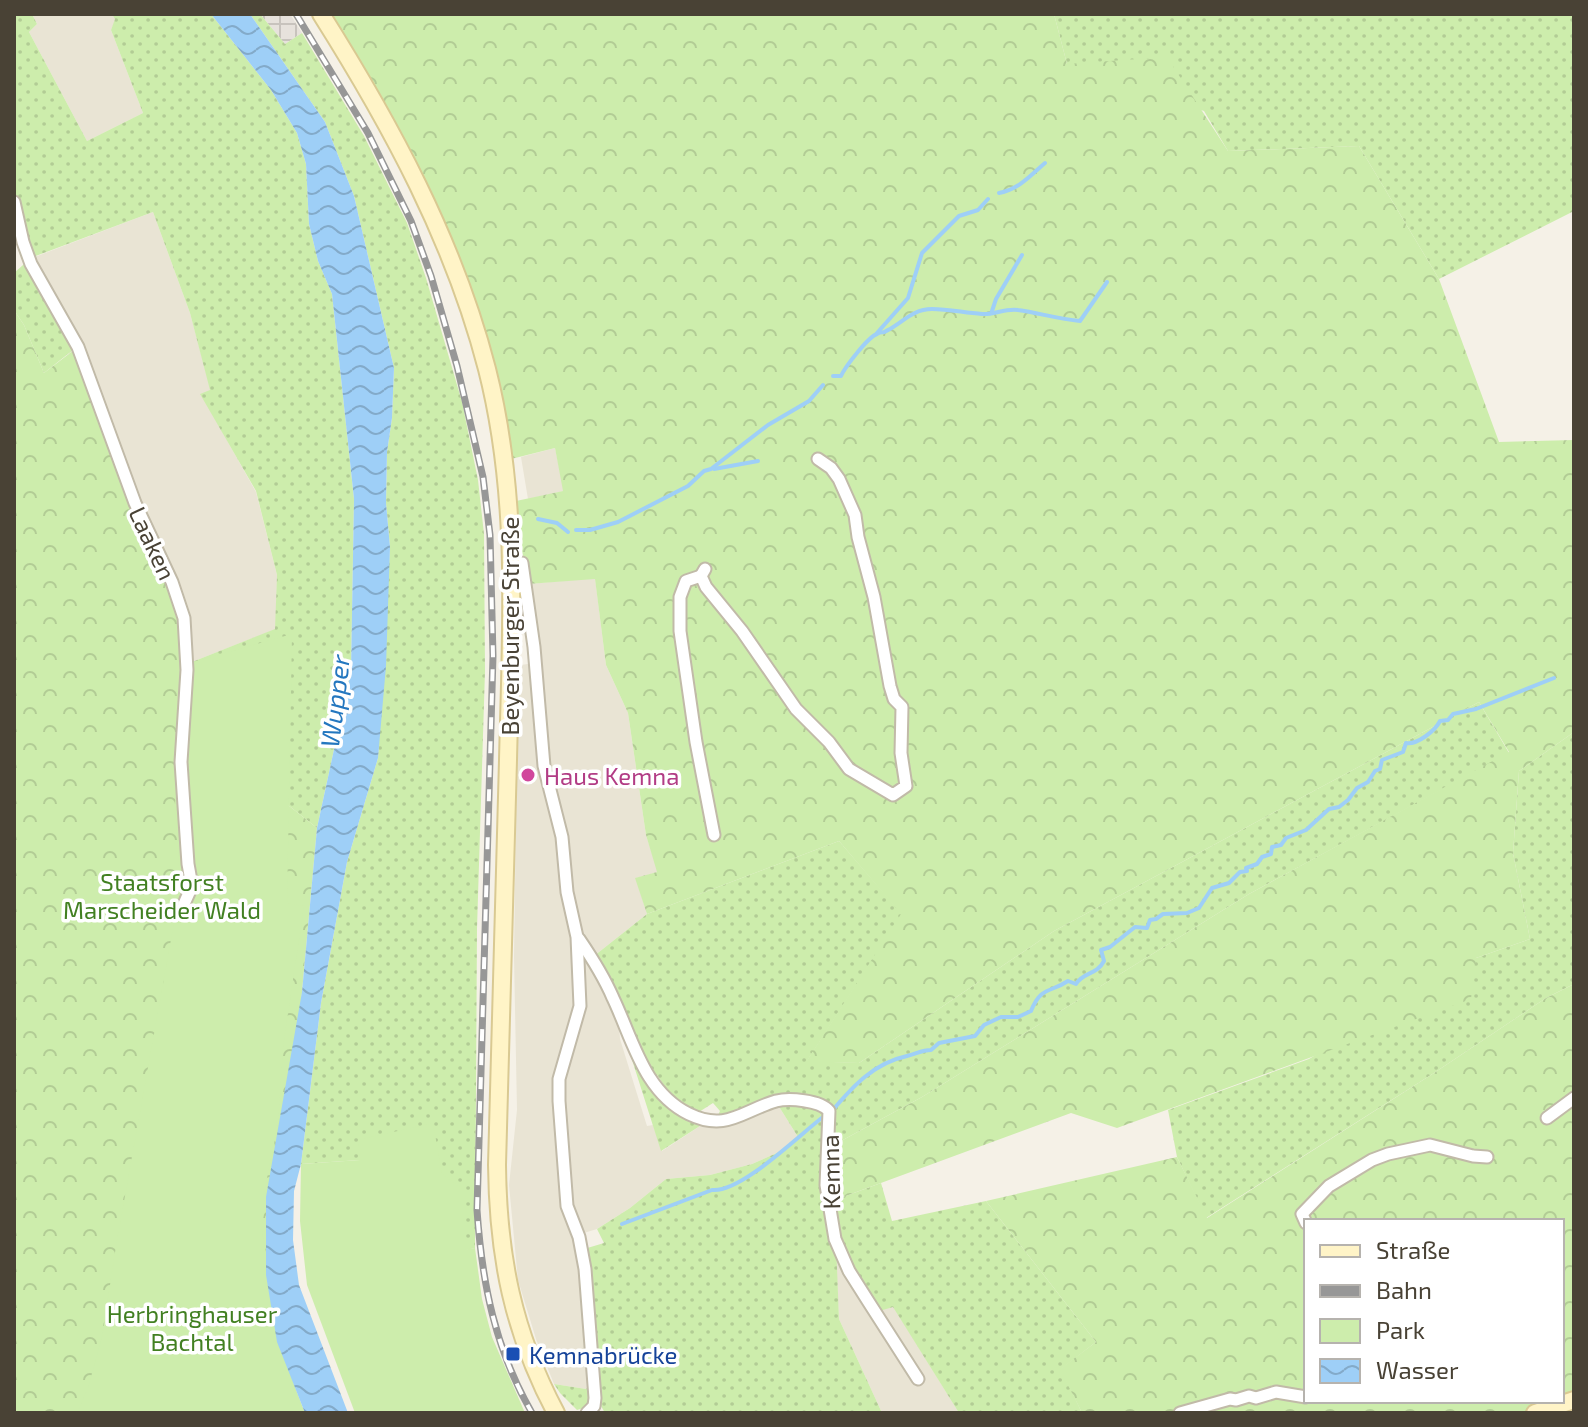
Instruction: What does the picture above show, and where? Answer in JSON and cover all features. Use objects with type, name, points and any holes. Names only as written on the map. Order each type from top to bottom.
[{"type":"main road","name":"Beyenburger Straße","points":[[321,14],[416,180],[463,291],[494,403],[509,496],[513,563],[497,1198],[502,1259],[512,1306],[528,1355],[556,1413]]},
{"type":"main road","points":[[1535,1413],[1574,1400]]},
{"type":"street","name":"Laaken","points":[[14,202],[31,264],[78,347],[130,490],[172,582],[184,618],[187,670],[181,762],[192,886],[184,904]]},
{"type":"street","points":[[714,835],[696,742],[680,631],[680,597],[686,581],[703,572],[706,587],[742,631],[796,709],[829,742],[849,769],[893,795],[906,786],[901,753],[902,707],[894,699],[890,686],[855,515],[839,479],[831,468],[818,459]]},
{"type":"street","name":"Kemna","points":[[513,563],[522,563],[534,647],[544,766],[562,837],[567,892],[577,937],[580,1006],[559,1079],[559,1101],[567,1206],[579,1237],[585,1269],[595,1398],[594,1406],[587,1413]]},
{"type":"street","name":"Kemna","points":[[577,937],[604,978],[649,1078],[670,1102],[705,1121],[718,1122],[750,1114],[778,1100],[825,1106],[830,1118],[826,1185],[835,1239],[861,1291],[918,1379]]},
{"type":"street","points":[[1547,1118],[1574,1098]]},
{"type":"street","points":[[1304,1219],[1302,1214],[1329,1186],[1388,1154],[1430,1145],[1487,1157]]},
{"type":"street","points":[[1180,1413],[1230,1399],[1256,1398],[1270,1392],[1304,1397]]},
{"type":"shaded area","points":[[32,14],[112,14],[116,19],[111,30],[143,113],[87,141],[29,32],[37,24]]},
{"type":"shaded area","points":[[260,14],[290,14],[302,33],[285,44]]},
{"type":"shaded area","points":[[153,212],[190,313],[211,391],[201,394],[256,492],[277,575],[276,629],[187,664],[32,258]]},
{"type":"shaded area","points":[[555,448],[564,491],[528,499],[521,457]]},
{"type":"shaded area","points":[[595,578],[606,665],[628,713],[646,835],[658,872],[636,878],[647,914],[594,956],[618,1014],[620,1039],[647,1126],[653,1125],[662,1151],[703,1124],[778,1105],[798,1137],[786,1149],[752,1164],[710,1175],[666,1179],[597,1229],[574,1236],[579,1250],[590,1384],[586,1389],[554,1384],[536,1339],[518,1280],[509,1185],[517,1110],[514,957],[518,673],[521,665],[528,664],[538,655],[528,584]]},
{"type":"shaded area","points":[[835,1240],[876,1312],[893,1306],[959,1413],[882,1413],[839,1319]]},
{"type":"green space","points":[[14,14],[32,14],[37,24],[29,32],[87,141],[143,113],[111,30],[115,19],[112,14],[211,14],[271,90],[297,133],[306,164],[309,224],[318,261],[332,294],[354,499],[351,671],[317,828],[254,778],[187,664],[275,629],[277,575],[256,491],[200,394],[210,390],[190,313],[153,212],[33,257],[78,346],[44,373],[24,325],[14,310],[14,273],[32,257],[14,196]]},
{"type":"green space","points":[[250,14],[260,14],[285,44],[302,33],[364,136],[407,223],[462,402],[478,480],[484,534],[485,671],[477,929],[475,1248],[462,1251],[462,1190],[360,1160],[301,1164],[321,1003],[347,862],[378,758],[390,547],[386,503],[387,452],[394,368],[354,196],[325,122]]},
{"type":"green space","points":[[328,14],[1054,14],[1067,64],[1167,57],[1228,151],[1359,146],[1439,279],[1499,442],[1574,440],[1574,732],[1519,771],[1513,853],[1530,939],[1476,958],[1471,999],[1117,1128],[1071,1113],[832,1201],[830,1147],[922,1097],[1249,894],[1509,752],[1479,702],[1054,931],[859,1063],[806,1062],[901,914],[839,841],[647,914],[635,878],[657,872],[646,835],[628,713],[606,665],[595,579],[528,584],[516,501],[563,491],[555,448],[511,459],[472,300]]},
{"type":"green space","points":[[1054,14],[1574,14],[1574,211],[1439,279],[1359,146],[1228,151],[1204,111],[1067,64]]},
{"type":"green space","name":"Staatsforst Marscheider Wald","points":[[14,310],[24,325],[44,373],[78,347],[182,609],[187,665],[254,778],[317,828],[277,1342],[305,1413],[14,1413]]},
{"type":"green space","name":"Herbringhauser Bachtal","points":[[292,634],[287,903],[304,906],[283,1047],[278,1125],[267,1178],[262,1233],[294,1385],[304,1413],[77,1413],[88,1388],[102,1337],[175,917],[179,857],[175,806],[182,665]]},
{"type":"green space","points":[[1479,702],[1509,753],[1249,894],[922,1097],[830,1147],[832,1201],[881,1183],[892,1221],[986,1201],[1096,1342],[1061,1369],[1082,1413],[959,1413],[893,1307],[876,1312],[836,1242],[839,1319],[882,1413],[605,1413],[597,1399],[589,1274],[584,1249],[604,1243],[597,1229],[666,1179],[710,1175],[752,1164],[786,1149],[798,1137],[778,1105],[814,1105],[822,1109],[827,1120],[825,1146],[830,1144],[832,1120],[830,1109],[822,1100],[775,1098],[725,1117],[717,1117],[720,1111],[713,1103],[699,1112],[684,1109],[670,1098],[657,1075],[652,1075],[594,956],[647,914],[839,841],[902,914],[807,1061],[859,1063],[1054,931]]},
{"type":"green space","points":[[1574,732],[1574,984],[1546,998],[1206,1218],[1177,1157],[1168,1110],[1309,1059],[1476,958],[1530,939],[1513,853],[1519,771]]},
{"type":"green space","points":[[1574,984],[1574,1401],[1539,1413],[1082,1413],[1060,1369],[1096,1342],[986,1201],[1177,1157],[1207,1218],[1546,998]]},
{"type":"green space","points":[[627,1044],[647,1079],[703,1124],[661,1151]]},
{"type":"green space","points":[[433,1123],[442,1174],[462,1189],[462,1250],[475,1248],[482,1299],[492,1337],[525,1413],[355,1413],[307,1285],[300,1221],[301,1164],[360,1160],[358,1140]]},
{"type":"green space","points":[[554,1384],[586,1389],[590,1384],[592,1398],[587,1407],[577,1410]]},
{"type":"water","points":[[211,14],[250,14],[325,122],[354,196],[394,368],[387,452],[386,503],[390,547],[386,666],[378,758],[347,862],[321,1003],[301,1164],[294,1191],[293,1240],[299,1285],[348,1413],[305,1413],[277,1342],[266,1275],[266,1197],[302,992],[317,828],[351,671],[354,499],[332,294],[318,261],[309,224],[306,164],[297,133],[271,90]]},
{"type":"waterway","points":[[999,193],[1018,185],[1045,163]]},
{"type":"waterway","points":[[877,333],[908,298],[922,253],[959,216],[978,210],[988,199]]},
{"type":"waterway","points":[[992,311],[1022,255]]},
{"type":"waterway","points":[[833,376],[841,376],[873,336],[919,311],[938,309],[986,314],[1013,310],[1080,321],[1107,282]]},
{"type":"waterway","points":[[576,530],[590,530],[618,522],[688,486],[768,425],[809,401],[823,385]]},
{"type":"waterway","points":[[714,469],[758,461]]},
{"type":"waterway","points":[[538,519],[557,523],[568,532]]},
{"type":"waterway","points":[[832,1111],[856,1084],[884,1064],[931,1050],[939,1043],[975,1036],[984,1025],[1001,1017],[1018,1017],[1031,1011],[1042,994],[1068,981],[1076,984],[1082,977],[1098,969],[1104,961],[1101,950],[1110,947],[1135,927],[1147,928],[1150,920],[1163,914],[1187,913],[1199,908],[1212,888],[1229,883],[1240,872],[1247,871],[1246,868],[1271,854],[1272,847],[1306,830],[1329,809],[1339,807],[1380,769],[1382,760],[1403,752],[1406,743],[1425,736],[1440,721],[1554,678]]},
{"type":"waterway","points":[[622,1224],[738,1182],[754,1173],[823,1117]]},
{"type":"railway","points":[[296,14],[368,133],[411,221],[431,276],[457,366],[483,477],[490,535],[493,656],[477,1210],[482,1264],[492,1315],[508,1365],[532,1413]]},
{"type":"place","name":"Haus Kemna","points":[[528,775]]},
{"type":"place","name":"Kemnabrücke","points":[[513,1354]]},
{"type":"water label","name":"Wupper","points":[[334,701]]}]
